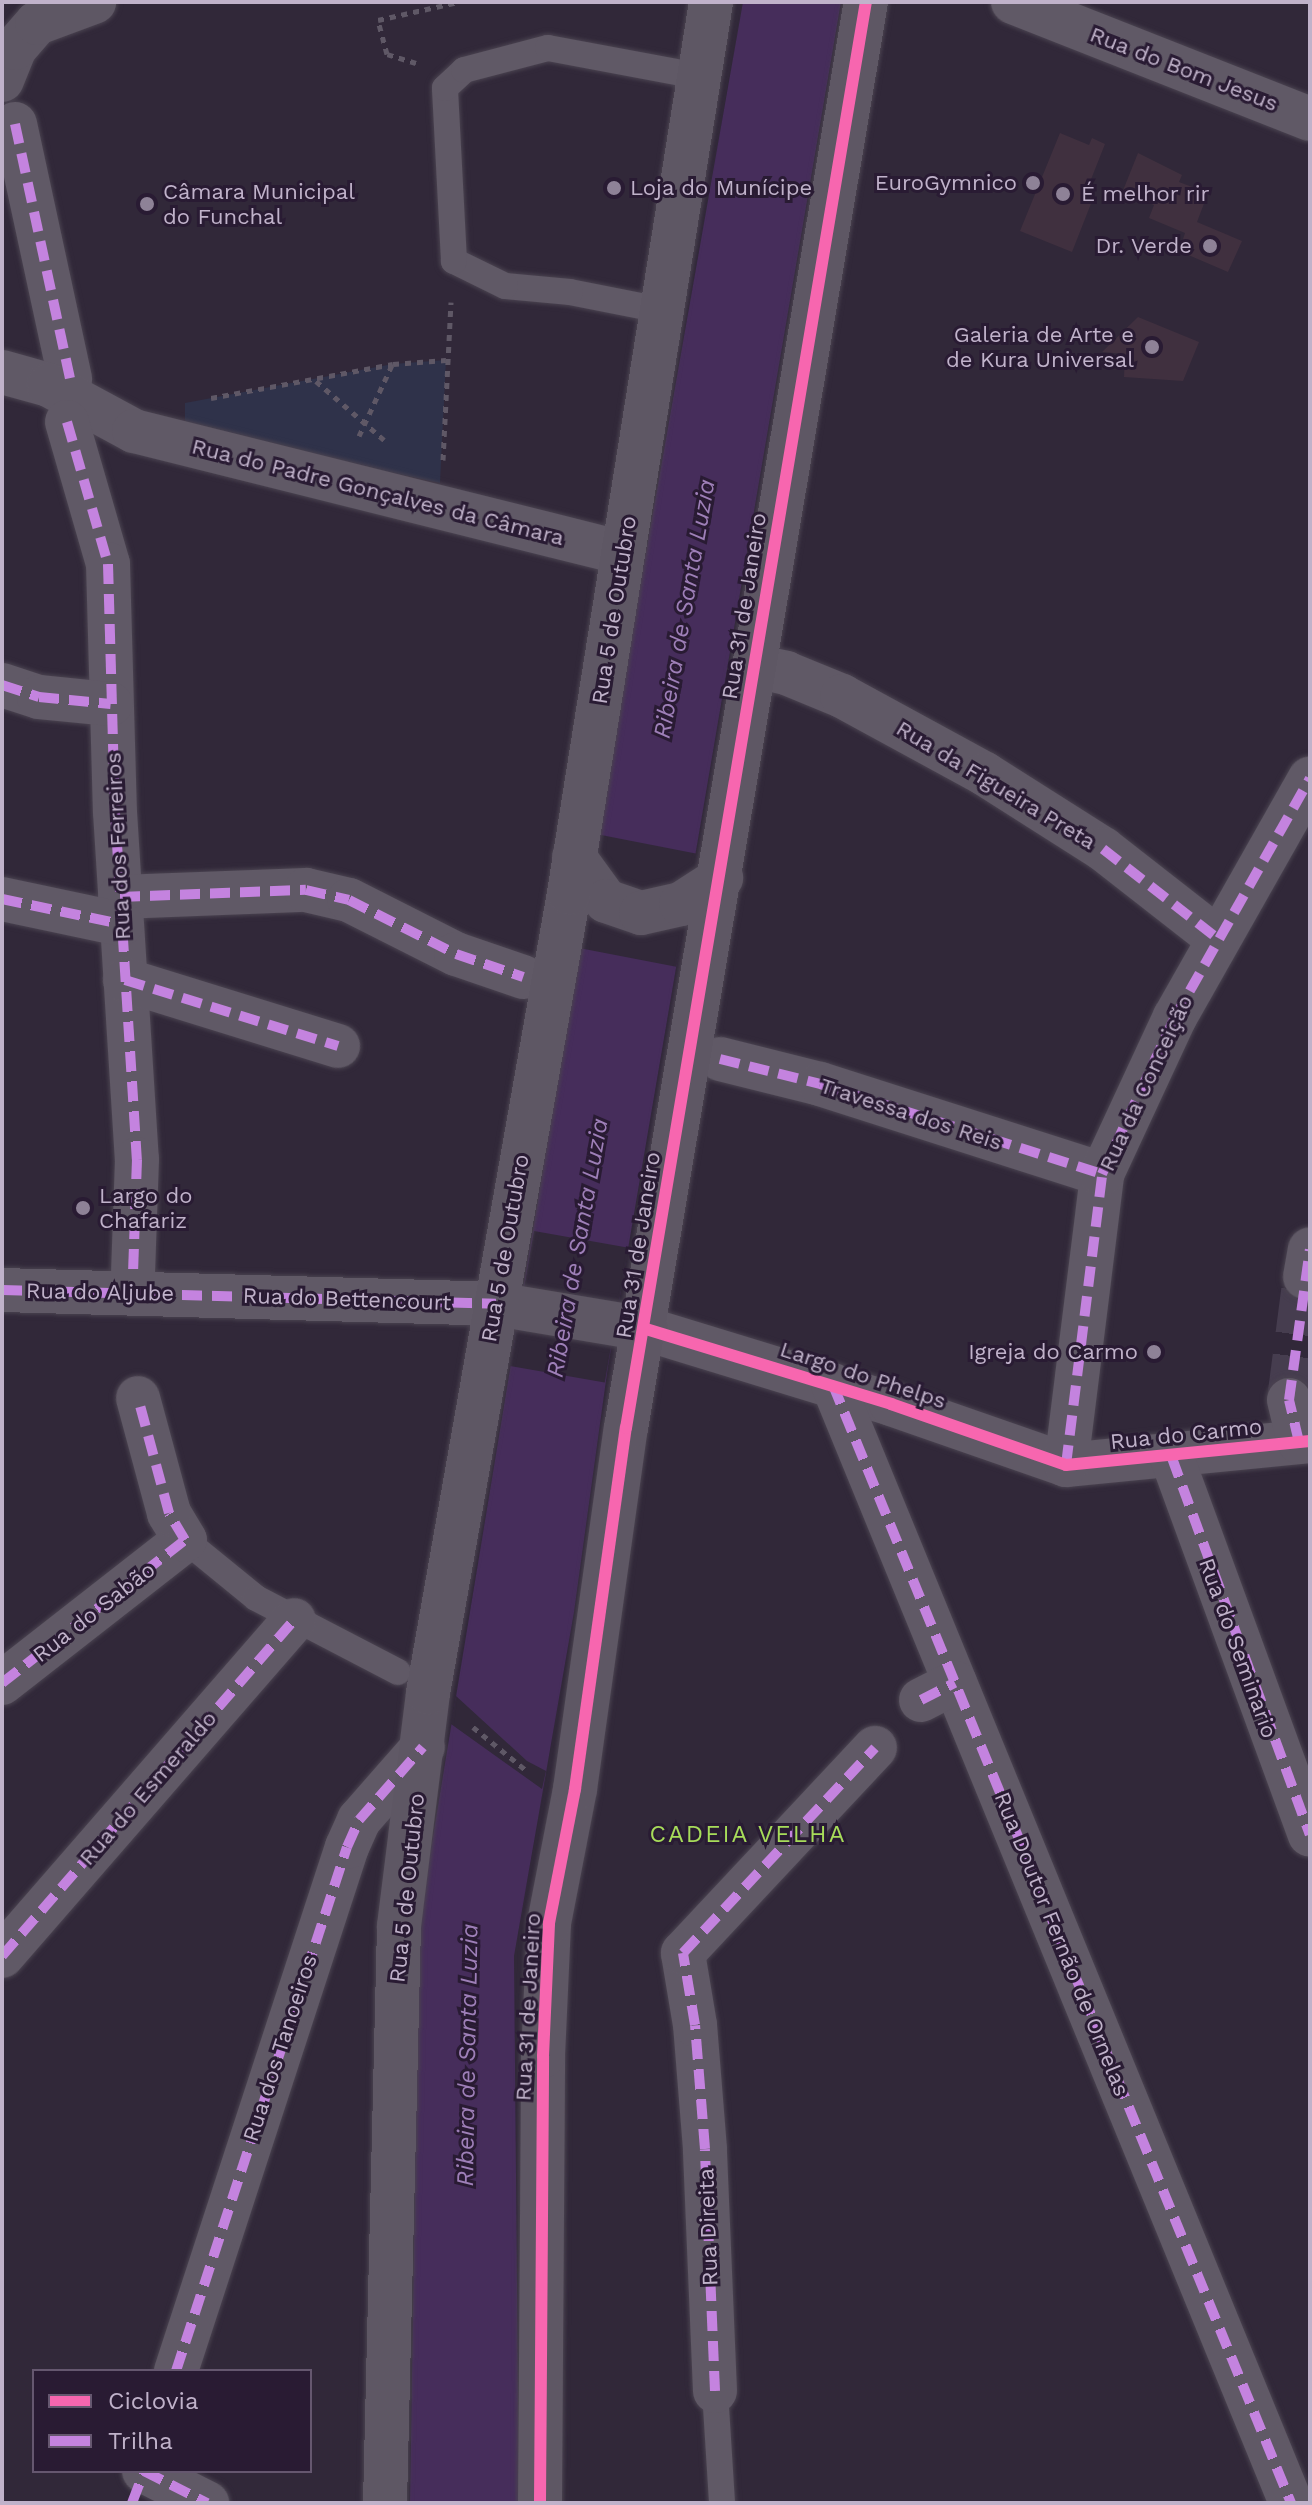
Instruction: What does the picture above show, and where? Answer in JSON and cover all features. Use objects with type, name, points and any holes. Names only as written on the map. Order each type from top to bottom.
[{"type":"main road","points":[[4,57],[37,23],[94,2]]},
{"type":"main road","name":"Rua 5 de Outubro","points":[[385,2503],[399,1926],[428,1693],[509,1306],[583,872],[623,553],[711,2]]},
{"type":"main road","name":"Rua 31 de Janeiro","points":[[540,2503],[543,2056],[549,1923],[575,1789],[626,1428],[630,1326],[705,889],[754,666],[866,2]]},
{"type":"main road","points":[[583,872],[606,901],[641,913],[705,889]]},
{"type":"main road","points":[[509,1306],[630,1326]]},
{"type":"street","name":"Rua do Bom Jesus","points":[[1013,2],[1310,119]]},
{"type":"street","points":[[15,124],[70,379]]},
{"type":"street","name":"Rua do Padre Gonçalves da Câmara","points":[[2,372],[49,385],[134,431],[623,553]]},
{"type":"street","name":"Rua dos Ferreiros","points":[[67,422],[108,564],[120,911],[137,1159],[133,1275]]},
{"type":"street","name":"Rua da Figueira Preta","points":[[754,666],[842,696],[985,774],[1103,849],[1218,939]]},
{"type":"street","points":[[2,685],[39,697],[111,704]]},
{"type":"street","name":"Rua da Conceição","points":[[1066,1465],[1102,1174],[1175,1017],[1310,778]]},
{"type":"street","points":[[2,899],[120,911],[306,890],[349,900],[456,954],[523,977]]},
{"type":"street","points":[[125,980],[338,1046]]},
{"type":"street","name":"Travessa dos Reis","points":[[720,1059],[820,1084],[1102,1174]]},
{"type":"street","name":"Rua do Aljube","points":[[2,1290],[198,1294]]},
{"type":"street","name":"Rua do Bettencourt","points":[[198,1294],[509,1306]]},
{"type":"street","name":"Largo do Phelps","points":[[630,1326],[833,1385],[1066,1465]]},
{"type":"street","name":"Rua Doutor Fernão de Ornelas","points":[[833,1385],[938,1692],[1291,2503]]},
{"type":"street","points":[[138,1398],[169,1513],[185,1540]]},
{"type":"street","points":[[1289,1400],[1305,1441]]},
{"type":"street","name":"Rua do Carmo","points":[[1066,1465],[1172,1458],[1305,1441]]},
{"type":"street","name":"Rua do Seminario","points":[[1172,1458],[1296,1767],[1310,1835]]},
{"type":"street","name":"Rua do Sabão","points":[[2,1683],[185,1540]]},
{"type":"street","name":"Rua do Esmeraldo","points":[[2,1956],[294,1620]]},
{"type":"street","name":"Rua dos Tanoeiros","points":[[177,2369],[347,1847],[359,1820],[423,1747]]},
{"type":"street","name":"Rua Direita","points":[[715,2391],[705,2149],[695,2025],[683,1953],[875,1748]]},
{"type":"street","points":[[132,2503],[143,2473]]},
{"type":"street","points":[[148,2473],[207,2503]]},
{"type":"lane","points":[[661,310],[570,292],[505,286],[454,261],[445,88],[464,70],[548,48],[698,76]]},
{"type":"lane","points":[[185,1540],[224,1577],[294,1620],[398,1672]]},
{"type":"lane","name":"Rua Direita","points":[[715,2391],[722,2503]]},
{"type":"path","points":[[445,88],[417,63],[387,54],[378,20],[458,2]]},
{"type":"path","points":[[442,473],[454,261]]},
{"type":"path","points":[[200,400],[393,364],[446,360]]},
{"type":"path","points":[[315,380],[365,424],[393,364]]},
{"type":"path","points":[[464,1721],[532,1774]]},
{"type":"shaded area","name":"É melhor rir","points":[[1060,133],[1089,145],[1092,138],[1105,144],[1086,192],[1094,196],[1072,252],[1020,231]]},
{"type":"shaded area","points":[[1138,153],[1182,175],[1179,182],[1208,193],[1197,222],[1242,241],[1228,272],[1179,251],[1185,233],[1149,218],[1154,205],[1122,193]]},
{"type":"shaded area","name":"Galeria de Arte e de Kura Universal","points":[[1138,317],[1199,342],[1183,381],[1124,377],[1125,354],[1102,352]]},
{"type":"shaded area","points":[[446,360],[440,483],[185,428],[185,403],[393,364]]},
{"type":"water","name":"Ribeira de Santa Luzia","points":[[743,2],[841,2],[608,1366],[574,1612],[514,1956],[519,2503],[410,2503],[419,1921],[628,654]]},
{"type":"pier","points":[[601,835],[698,854],[676,967],[579,948]]},
{"type":"pier","points":[[534,1231],[629,1248],[605,1383],[510,1366]]},
{"type":"pier","points":[[456,1696],[527,1761],[546,1771],[542,1789],[451,1724]]},
{"type":"tunnel","points":[[1289,1400],[1305,1277]]},
{"type":"marked path","points":[[15,124],[70,379]]},
{"type":"marked path","points":[[67,422],[108,564],[115,812],[137,1159],[133,1275]]},
{"type":"marked path","points":[[2,685],[39,697],[111,704]]},
{"type":"marked path","points":[[1066,1465],[1102,1174],[1175,1017],[1310,778]]},
{"type":"marked path","points":[[1103,849],[1218,939]]},
{"type":"marked path","points":[[120,897],[306,890],[349,900],[456,954],[523,977]]},
{"type":"marked path","points":[[2,899],[121,924]]},
{"type":"marked path","points":[[125,980],[338,1046]]},
{"type":"marked path","points":[[720,1059],[820,1084],[1102,1174]]},
{"type":"marked path","points":[[1299,1442],[1289,1400],[1310,1249]]},
{"type":"marked path","points":[[2,1290],[496,1304]]},
{"type":"marked path","points":[[833,1385],[1291,2503]]},
{"type":"marked path","points":[[2,1683],[185,1540],[169,1513],[138,1398]]},
{"type":"marked path","points":[[1172,1458],[1310,1835]]},
{"type":"marked path","points":[[2,1956],[294,1620]]},
{"type":"marked path","points":[[921,1700],[955,1683]]},
{"type":"marked path","points":[[177,2369],[347,1847],[359,1820],[423,1747]]},
{"type":"marked path","points":[[715,2391],[705,2149],[695,2025],[683,1953],[875,1748]]},
{"type":"marked path","points":[[132,2503],[143,2473]]},
{"type":"marked path","points":[[148,2473],[207,2503]]},
{"type":"cycle path","points":[[540,2503],[543,2056],[549,1923],[575,1789],[626,1428],[866,2]]},
{"type":"cycle path","points":[[646,1329],[891,1404],[1066,1465],[1310,1441]]},
{"type":"place","name":"EuroGymnico","points":[[1033,183]]},
{"type":"place","name":"Loja do Munícipe","points":[[614,188]]},
{"type":"place","name":"É melhor rir","points":[[1063,194]]},
{"type":"place","name":"Câmara Municipal do Funchal","points":[[147,204]]},
{"type":"place","name":"Dr. Verde","points":[[1210,246]]},
{"type":"place","name":"Galeria de Arte e de Kura Universal","points":[[1152,347]]},
{"type":"place","name":"Largo do Chafariz","points":[[83,1208]]},
{"type":"place","name":"Igreja do Carmo","points":[[1154,1352]]},
{"type":"district","name":"CADEIA VELHA","points":[[748,1835]]}]
